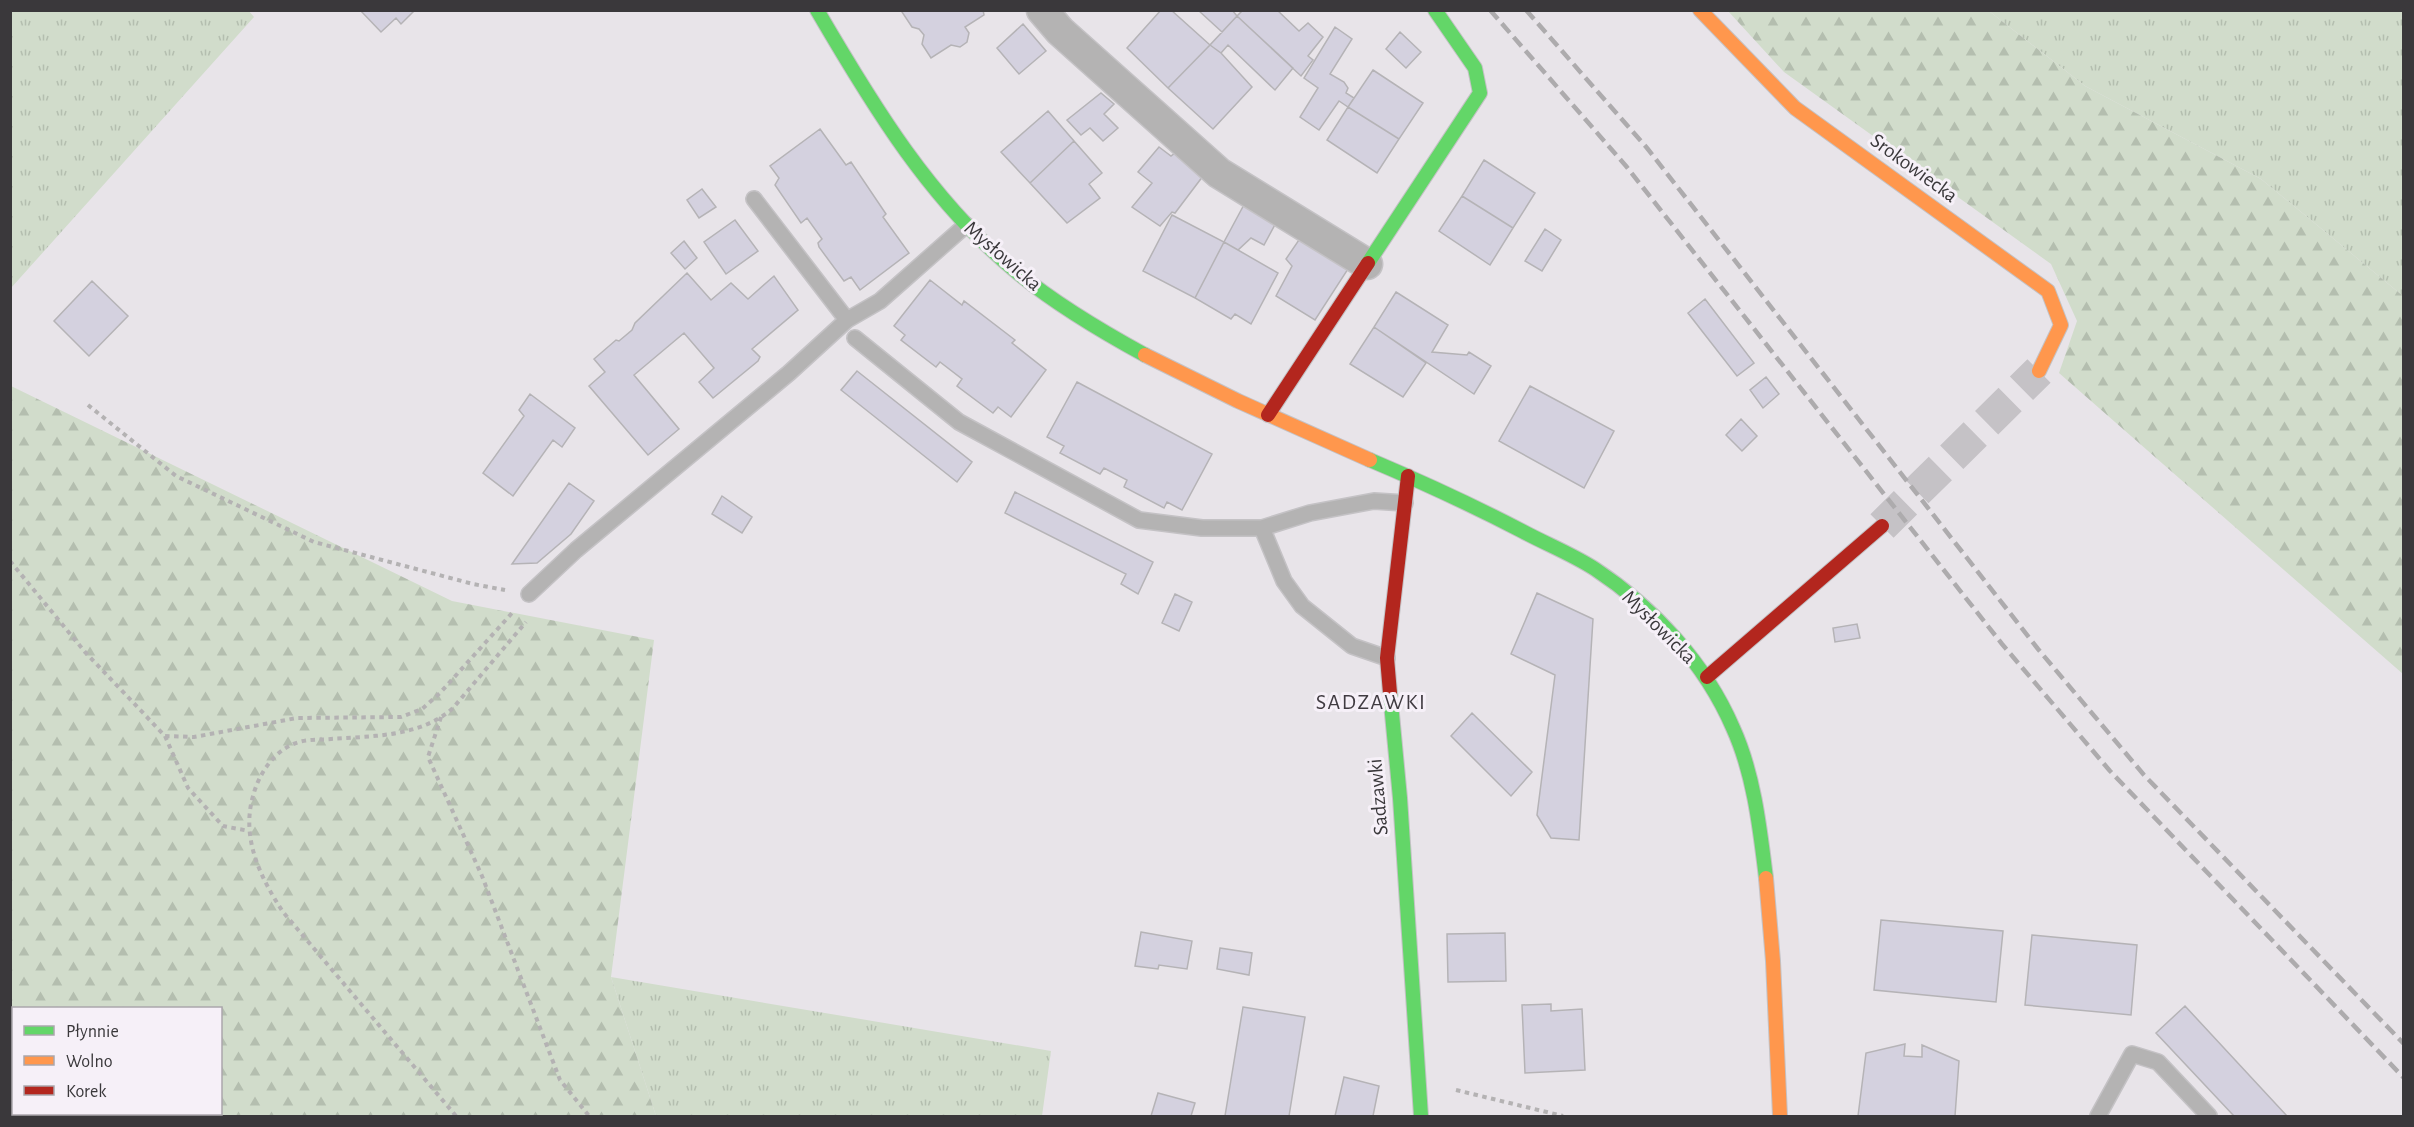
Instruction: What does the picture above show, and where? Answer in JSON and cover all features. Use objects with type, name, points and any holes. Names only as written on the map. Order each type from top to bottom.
[{"type":"street","name":"Mysłowicka","points":[[817,10],[863,89],[900,146],[936,193],[966,225],[1017,272],[1060,304],[1144,355],[1268,415],[1487,513],[1593,568],[1646,610],[1674,636],[1707,677],[1734,730],[1749,777],[1761,839],[1769,909],[1780,1116]]},
{"type":"street","points":[[1042,10],[1060,31],[1219,173],[1367,264]]},
{"type":"street","points":[[1268,415],[1479,93],[1475,68],[1435,10]]},
{"type":"street","name":"Srokowiecka","points":[[1700,10],[1795,108],[2048,291],[2061,325],[2039,371]]},
{"type":"street","name":"Sadzawki","points":[[1408,476],[1387,658],[1400,798],[1421,1116]]},
{"type":"street","points":[[1707,677],[1882,526]]},
{"type":"lane","points":[[754,199],[847,320]]},
{"type":"lane","points":[[529,594],[576,550],[789,373],[847,320],[880,302],[966,225]]},
{"type":"lane","points":[[855,338],[959,422],[1139,520],[1202,528],[1262,528],[1310,513],[1374,501],[1405,503]]},
{"type":"lane","points":[[1262,528],[1284,581],[1302,606],[1352,646],[1387,658]]},
{"type":"lane","points":[[2097,1116],[2132,1054],[2158,1062],[2209,1116]]},
{"type":"path","points":[[88,405],[176,476],[314,542],[473,584],[529,594]]},
{"type":"path","points":[[10,561],[85,652],[165,736],[188,788],[223,826],[249,831]]},
{"type":"path","points":[[165,736],[194,737],[297,718],[400,717],[422,709],[440,693],[529,594]]},
{"type":"path","points":[[456,1116],[283,912],[260,869],[249,831],[250,805],[260,778],[274,758],[293,745],[309,741],[397,733],[441,717],[453,708],[494,657],[534,614]]},
{"type":"path","points":[[441,717],[428,757],[482,876],[560,1080],[589,1116]]},
{"type":"path","points":[[1418,1080],[1563,1116]]},
{"type":"green space","points":[[11,10],[248,10],[254,17],[11,288]]},
{"type":"green space","points":[[1728,11],[1989,11],[2085,86],[2261,179],[2403,296],[2403,674],[2059,373],[2077,321],[2051,264],[1784,72]]},
{"type":"green space","points":[[1989,11],[2403,11],[2403,296],[2261,179],[2085,86]]},
{"type":"green space","points":[[11,386],[452,601],[654,640],[611,977],[656,1116],[11,1116]]},
{"type":"green space","points":[[611,977],[1051,1051],[1042,1116],[656,1116]]},
{"type":"building","points":[[360,10],[415,10],[401,24],[396,18],[381,32]]},
{"type":"building","points":[[903,10],[983,10],[984,15],[965,27],[969,33],[967,42],[960,47],[951,45],[931,58],[922,44],[924,35],[919,29],[912,27],[902,12]]},
{"type":"building","points":[[1161,10],[1171,10],[1210,45],[1168,88],[1127,48]]},
{"type":"building","points":[[1198,10],[1232,10],[1237,16],[1222,32]]},
{"type":"building","points":[[1243,10],[1277,10],[1299,31],[1308,23],[1323,37],[1308,56],[1313,60],[1301,76],[1237,16]]},
{"type":"building","points":[[1237,16],[1293,68],[1275,90],[1228,45],[1221,53],[1210,45]]},
{"type":"building","points":[[1023,24],[1046,51],[1019,74],[997,48]]},
{"type":"building","points":[[1335,27],[1352,39],[1330,74],[1344,82],[1348,88],[1346,93],[1354,98],[1348,107],[1339,101],[1319,130],[1300,117],[1318,88],[1304,78]]},
{"type":"building","points":[[1400,32],[1421,52],[1406,68],[1386,49]]},
{"type":"building","points":[[1210,45],[1221,53],[1252,87],[1213,129],[1168,88]]},
{"type":"building","points":[[1373,70],[1423,103],[1399,139],[1348,107]]},
{"type":"building","points":[[1101,93],[1114,104],[1104,114],[1118,128],[1103,141],[1090,128],[1081,135],[1067,120]]},
{"type":"building","points":[[1348,107],[1399,139],[1377,173],[1327,140]]},
{"type":"building","points":[[1048,111],[1074,141],[1030,183],[1001,152]]},
{"type":"building","points":[[820,129],[846,165],[851,162],[886,214],[883,217],[909,253],[860,290],[851,277],[844,281],[819,247],[818,243],[822,239],[807,218],[801,223],[775,185],[779,178],[770,166]]},
{"type":"building","points":[[1074,141],[1102,173],[1089,184],[1100,198],[1067,223],[1030,183]]},
{"type":"building","points":[[1159,147],[1171,156],[1175,153],[1203,176],[1175,213],[1172,212],[1160,226],[1132,207],[1152,183],[1138,172]]},
{"type":"building","points":[[1484,160],[1535,193],[1513,228],[1462,196]]},
{"type":"building","points":[[702,189],[716,207],[699,218],[687,200]]},
{"type":"building","points":[[1462,196],[1513,228],[1490,265],[1439,231]]},
{"type":"building","points":[[1246,201],[1278,219],[1264,245],[1251,238],[1238,250],[1224,242]]},
{"type":"building","points":[[1172,215],[1224,242],[1195,298],[1143,271]]},
{"type":"building","points":[[735,220],[758,251],[726,274],[704,242]]},
{"type":"building","points":[[1545,229],[1561,240],[1542,271],[1525,261]]},
{"type":"building","points":[[1303,234],[1348,269],[1315,320],[1276,296],[1292,266],[1286,259]]},
{"type":"building","points":[[684,241],[697,258],[685,269],[671,253]]},
{"type":"building","points":[[1224,242],[1278,273],[1251,324],[1235,314],[1231,319],[1195,298]]},
{"type":"building","points":[[687,273],[711,300],[731,283],[748,299],[774,276],[798,310],[752,349],[760,357],[758,361],[713,398],[699,382],[714,368],[684,333],[634,375],[679,429],[648,455],[589,386],[605,372],[594,359],[632,330],[635,323]]},
{"type":"building","points":[[930,280],[962,305],[964,301],[1015,340],[1012,343],[1046,370],[1011,417],[998,407],[993,413],[957,386],[962,379],[940,362],[936,367],[901,340],[905,335],[894,326]]},
{"type":"building","points":[[92,281],[128,316],[89,356],[54,321]]},
{"type":"building","points":[[1396,292],[1448,325],[1432,352],[1467,355],[1469,352],[1491,366],[1474,394],[1374,327]]},
{"type":"building","points":[[1705,299],[1754,363],[1737,376],[1688,313]]},
{"type":"building","points":[[1374,327],[1426,363],[1403,397],[1350,364]]},
{"type":"building","points":[[857,371],[972,462],[957,482],[841,390]]},
{"type":"building","points":[[1766,377],[1779,394],[1763,408],[1750,390]]},
{"type":"building","points":[[1077,382],[1212,454],[1182,510],[1167,502],[1164,508],[1124,487],[1127,480],[1104,468],[1100,474],[1060,453],[1064,446],[1047,437]]},
{"type":"building","points":[[1530,386],[1614,431],[1584,488],[1499,441]]},
{"type":"building","points":[[530,394],[575,428],[562,447],[553,440],[513,496],[483,473],[524,416],[519,410]]},
{"type":"building","points":[[1741,419],[1757,436],[1742,451],[1726,435]]},
{"type":"building","points":[[569,483],[594,501],[571,534],[537,563],[512,564]]},
{"type":"building","points":[[1015,492],[1153,562],[1138,594],[1121,584],[1126,574],[1005,513]]},
{"type":"building","points":[[722,496],[752,517],[742,533],[712,514]]},
{"type":"building","points":[[1537,593],[1593,619],[1579,840],[1551,838],[1537,815],[1555,675],[1511,654]]},
{"type":"building","points":[[1175,594],[1192,602],[1179,631],[1162,623]]},
{"type":"building","points":[[1857,624],[1860,638],[1835,642],[1833,628]]},
{"type":"building","points":[[1472,713],[1532,772],[1511,796],[1451,736]]},
{"type":"building","points":[[1881,920],[2003,931],[1996,1002],[1874,990]]},
{"type":"building","points":[[1141,932],[1192,941],[1187,969],[1159,965],[1158,969],[1135,966]]},
{"type":"building","points":[[1505,933],[1506,981],[1448,982],[1447,934]]},
{"type":"building","points":[[2032,935],[2137,945],[2131,1015],[2025,1005]]},
{"type":"building","points":[[1220,948],[1252,953],[1249,975],[1217,969]]},
{"type":"building","points":[[1551,1004],[1551,1011],[1582,1009],[1585,1070],[1525,1073],[1522,1005]]},
{"type":"building","points":[[2185,1006],[2287,1116],[2234,1116],[2156,1033]]},
{"type":"building","points":[[1243,1007],[1305,1017],[1289,1116],[1225,1116]]},
{"type":"building","points":[[1905,1044],[1904,1056],[1922,1057],[1922,1045],[1959,1061],[1955,1116],[1858,1116],[1866,1053]]},
{"type":"building","points":[[1344,1077],[1379,1086],[1373,1116],[1335,1116]]},
{"type":"building","points":[[1158,1093],[1195,1103],[1191,1116],[1151,1116]]},
{"type":"tunnel","points":[[1882,526],[2039,371]]},
{"type":"railway","points":[[1490,10],[1626,166],[2002,644],[2110,771],[2404,1078]]},
{"type":"railway","points":[[1526,10],[1647,148],[2038,649],[2144,775],[2404,1044]]},
{"type":"traffic: fast","points":[[817,10],[882,117],[931,184],[958,215],[987,245],[1033,285],[1080,317],[1145,355]]},
{"type":"traffic: fast","points":[[1368,263],[1480,93],[1475,68],[1435,10]]},
{"type":"traffic: fast","points":[[1370,460],[1466,503],[1595,569],[1638,601],[1676,639],[1708,681],[1740,746],[1751,783],[1766,878]]},
{"type":"traffic: fast","points":[[1390,693],[1400,798],[1421,1116]]},
{"type":"traffic: slow","points":[[1700,10],[1795,108],[2048,291],[2061,325],[2039,371]]},
{"type":"traffic: slow","points":[[1145,355],[1238,401],[1370,460]]},
{"type":"traffic: slow","points":[[1766,878],[1773,961],[1780,1116]]},
{"type":"traffic: jam","points":[[1268,415],[1368,263]]},
{"type":"traffic: jam","points":[[1390,693],[1387,658],[1408,476]]},
{"type":"traffic: jam","points":[[1707,677],[1882,526]]},
{"type":"district","name":"SADZAWKI","points":[[1371,702]]}]
